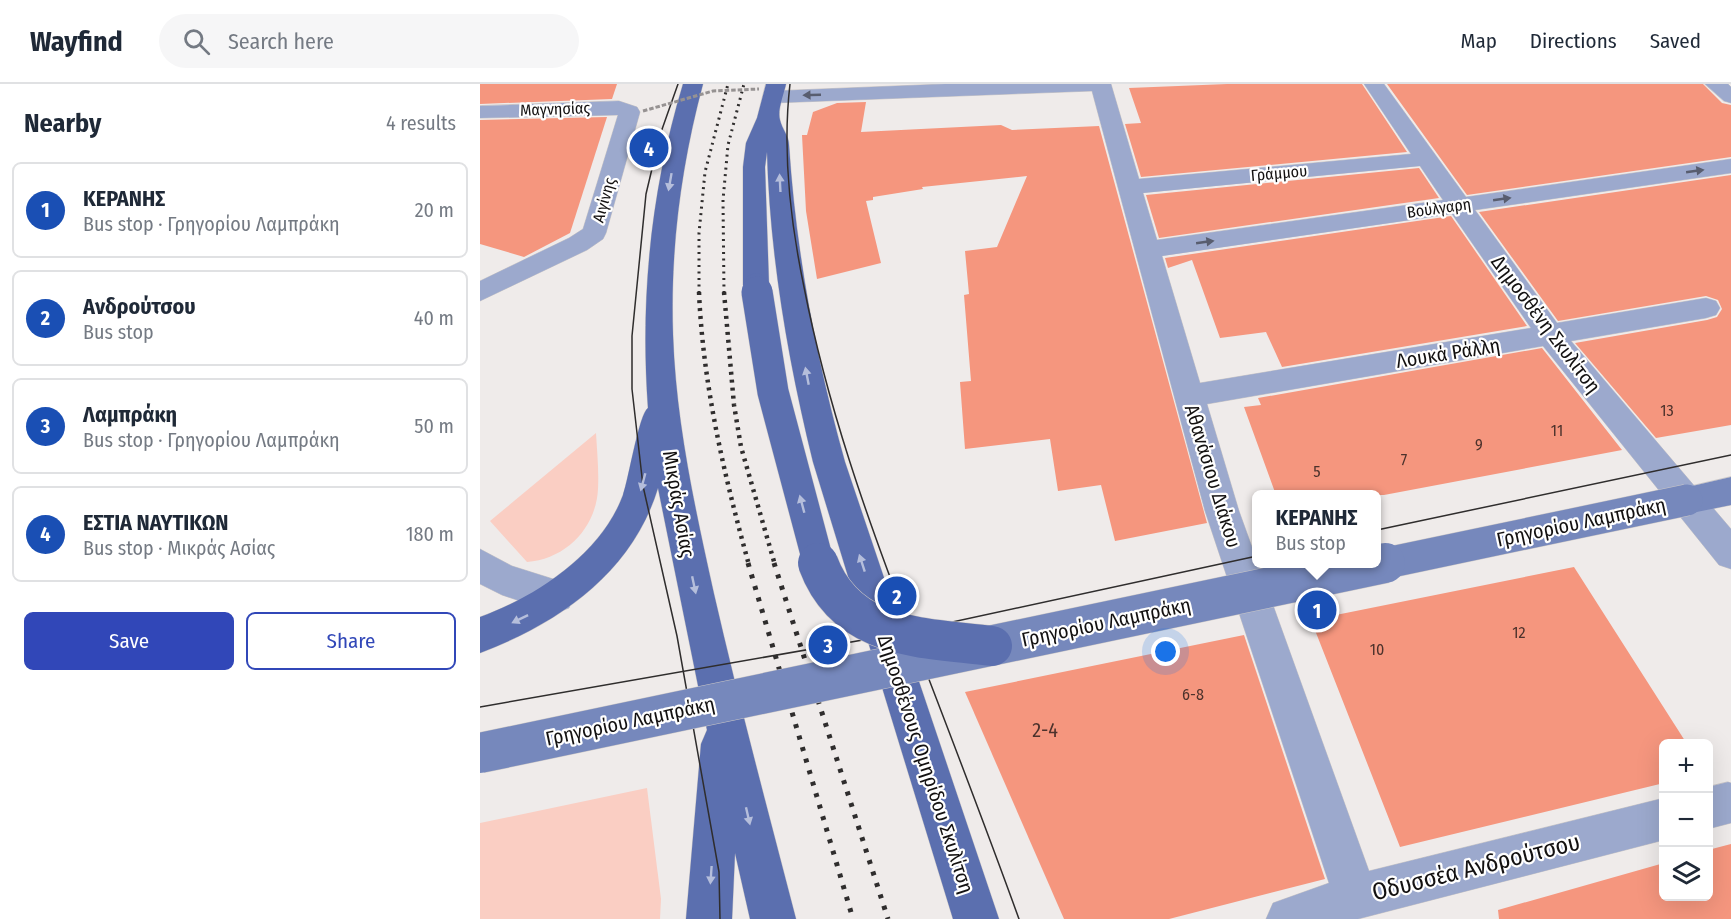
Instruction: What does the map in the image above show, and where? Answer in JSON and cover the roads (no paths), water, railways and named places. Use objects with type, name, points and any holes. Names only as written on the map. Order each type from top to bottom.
[{"type":"main road","name":"Μικράς Ασίας","points":[[693,84],[680,127],[668,194],[660,291],[661,383],[664,420],[689,558],[773,919]]},
{"type":"main road","points":[[769,97],[756,143],[754,167],[756,285],[766,355],[784,438],[819,566],[828,584],[852,613],[882,630],[992,646]]},
{"type":"main road","name":"Δημοσθένους Ομηρίδου Σκυλίτση","points":[[769,97],[778,141],[786,261],[809,385],[819,425],[976,919]]},
{"type":"main road","points":[[480,635],[530,614],[556,596],[603,555],[630,519],[643,486],[661,383]]},
{"type":"main road","name":"Γρηγορίου Λαμπράκη","points":[[1381,564],[1731,491]]},
{"type":"main road","name":"Γρηγορίου Λαμπράκη","points":[[480,753],[1363,568]]},
{"type":"main road","points":[[709,919],[723,712]]},
{"type":"street","points":[[769,97],[1101,84]]},
{"type":"street","name":"Αθανάσιου Διάκου","points":[[1101,84],[1232,542],[1356,897]]},
{"type":"street","name":"Δημοσθένη Σκυλίτση","points":[[1374,84],[1551,336],[1731,554]]},
{"type":"street","points":[[1715,84],[1731,97]]},
{"type":"street","name":"Μαγνησίας","points":[[480,112],[619,107],[636,112]]},
{"type":"street","name":"Αιγίνης","points":[[480,292],[578,244],[594,233],[636,112]]},
{"type":"street","name":"Γράμμου","points":[[1131,187],[1427,159]]},
{"type":"street","name":"Βούλγαρη","points":[[1147,250],[1731,166]]},
{"type":"street","points":[[480,270],[507,279]]},
{"type":"street","name":"Λουκά Ράλλη","points":[[1189,396],[1706,308]]},
{"type":"street","points":[[480,566],[502,579],[556,596]]},
{"type":"street","name":"Οδυσσέα Ανδρούτσου","points":[[1289,919],[1356,897],[1659,820]]},
{"type":"tram line","points":[[678,84],[660,135],[646,194],[632,336],[632,389],[643,486],[683,671]]},
{"type":"tram line","points":[[790,84],[787,160],[791,211],[813,331],[836,418],[910,631]]},
{"type":"tram line","points":[[1381,529],[1731,455]]},
{"type":"tram line","points":[[910,631],[1252,557]]},
{"type":"tram line","points":[[683,671],[910,631]]},
{"type":"tram line","points":[[910,631],[1019,919]]},
{"type":"tram line","points":[[480,707],[683,671]]},
{"type":"tram line","points":[[683,671],[719,872],[720,919]]},
{"type":"railway","points":[[699,292],[699,233],[705,172],[728,84]]},
{"type":"railway","points":[[724,293],[723,200],[728,145],[744,84]]},
{"type":"railway","points":[[699,292],[705,361],[716,430],[749,565]]},
{"type":"railway","points":[[724,292],[734,405],[741,447],[775,565]]},
{"type":"railway","points":[[748,563],[853,919]]},
{"type":"railway","points":[[774,563],[888,919]]},
{"type":"place","name":"ΕΣΤΙΑ ΝΑΥΤΙΚΩΝ","points":[[649,148]]},
{"type":"place","name":"Ανδρούτσου","points":[[897,596]]},
{"type":"place","name":"ΚΕΡΑΝΗΣ","points":[[1317,610]]},
{"type":"place","name":"Λαμπράκη","points":[[828,645]]}]
